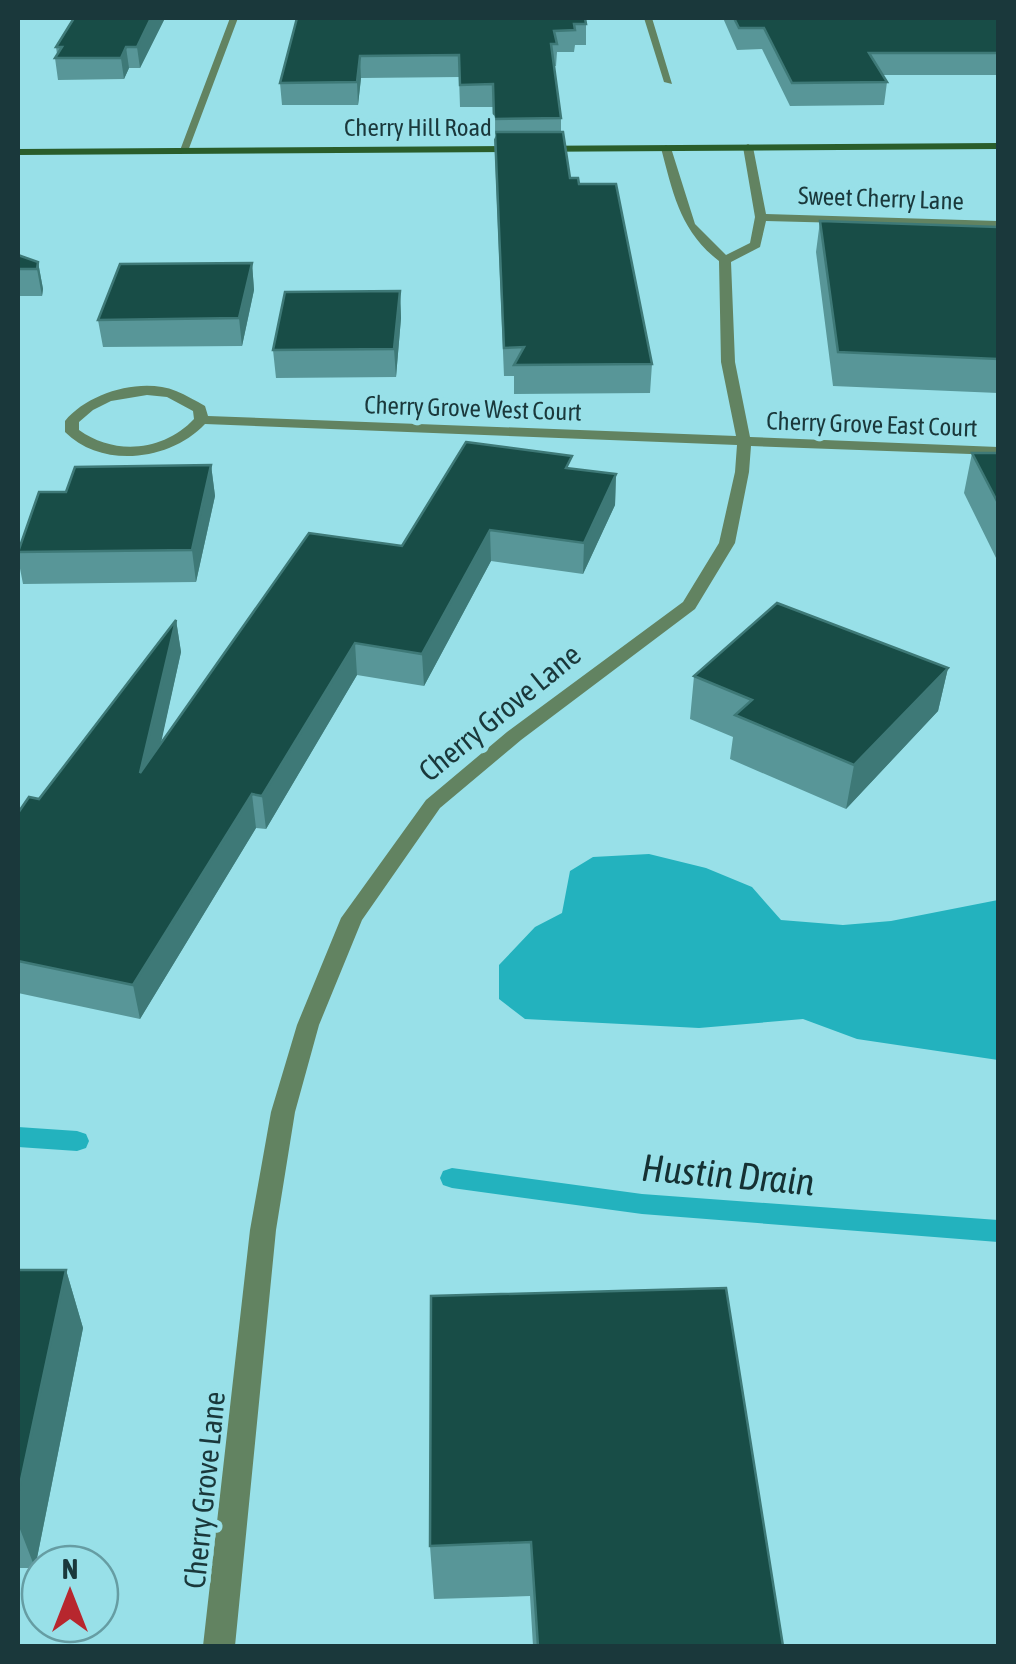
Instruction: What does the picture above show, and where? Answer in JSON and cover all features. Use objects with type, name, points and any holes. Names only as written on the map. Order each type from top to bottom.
[{"type":"main road","name":"Cherry Hill Road","points":[[18,152],[998,146]]},
{"type":"street","points":[[183,151],[234,18]]},
{"type":"street","points":[[648,18],[669,82]]},
{"type":"street","points":[[666,148],[682,210],[698,242],[725,260],[756,245],[761,216],[748,147]]},
{"type":"street","name":"Sweet Cherry Lane","points":[[761,216],[998,224]]},
{"type":"street","name":"Cherry Grove Lane","points":[[219,1646],[263,1230],[283,1112],[308,1025],[352,918],[433,804],[514,736],[689,605],[727,543],[742,472],[744,442],[728,362],[725,260]]},
{"type":"street","points":[[170,393],[189,399],[200,409],[201,420],[193,432],[176,442],[126,451],[92,446],[72,432],[72,421],[82,409],[122,394],[170,393]]},
{"type":"street","name":"Cherry Grove West Court","points":[[201,420],[744,442]]},
{"type":"street","name":"Cherry Grove East Court","points":[[744,442],[998,451]]},
{"type":"water","points":[[649,854],[706,868],[752,887],[781,920],[843,925],[891,921],[998,900],[998,1060],[857,1039],[803,1019],[699,1028],[525,1019],[499,999],[499,965],[535,927],[562,913],[570,871],[593,857]]},
{"type":"building","points":[[74,18],[151,18],[137,47],[126,47],[121,58],[55,58],[62,47],[56,47]]},
{"type":"building","points":[[297,18],[585,18],[586,24],[574,24],[575,30],[554,31],[557,44],[551,44],[561,118],[494,119],[493,84],[460,85],[459,55],[360,56],[357,82],[280,83]]},
{"type":"building","points":[[734,18],[998,18],[998,53],[869,53],[887,82],[792,83],[764,28],[739,28]]},
{"type":"building","points":[[495,132],[563,132],[570,178],[578,178],[579,184],[616,184],[652,364],[514,365],[524,347],[504,348]]},
{"type":"building","points":[[820,221],[998,227],[998,359],[838,352]]},
{"type":"building","points":[[18,255],[38,262],[37,269],[18,269]]},
{"type":"building","points":[[252,263],[239,318],[98,320],[120,264]]},
{"type":"building","points":[[400,291],[394,349],[273,350],[285,292]]},
{"type":"building","points":[[466,442],[572,456],[566,468],[616,474],[584,543],[490,530],[422,654],[355,643],[262,796],[252,794],[133,985],[18,961],[18,813],[29,797],[39,799],[176,620],[140,773],[309,533],[402,546]]},
{"type":"building","points":[[972,453],[998,453],[998,503]]},
{"type":"building","points":[[211,465],[192,550],[18,552],[39,492],[66,492],[75,467]]},
{"type":"building","points":[[777,603],[948,668],[854,765],[735,715],[752,700],[694,676]]},
{"type":"building","points":[[18,1270],[66,1270],[18,1494]]},
{"type":"building","points":[[726,1288],[783,1646],[538,1646],[531,1542],[430,1546],[431,1296]]},
{"type":"waterway","name":"Hustin Drain","points":[[18,1137],[77,1141]]},
{"type":"waterway","name":"Hustin Drain","points":[[452,1178],[642,1204],[998,1231]]}]
